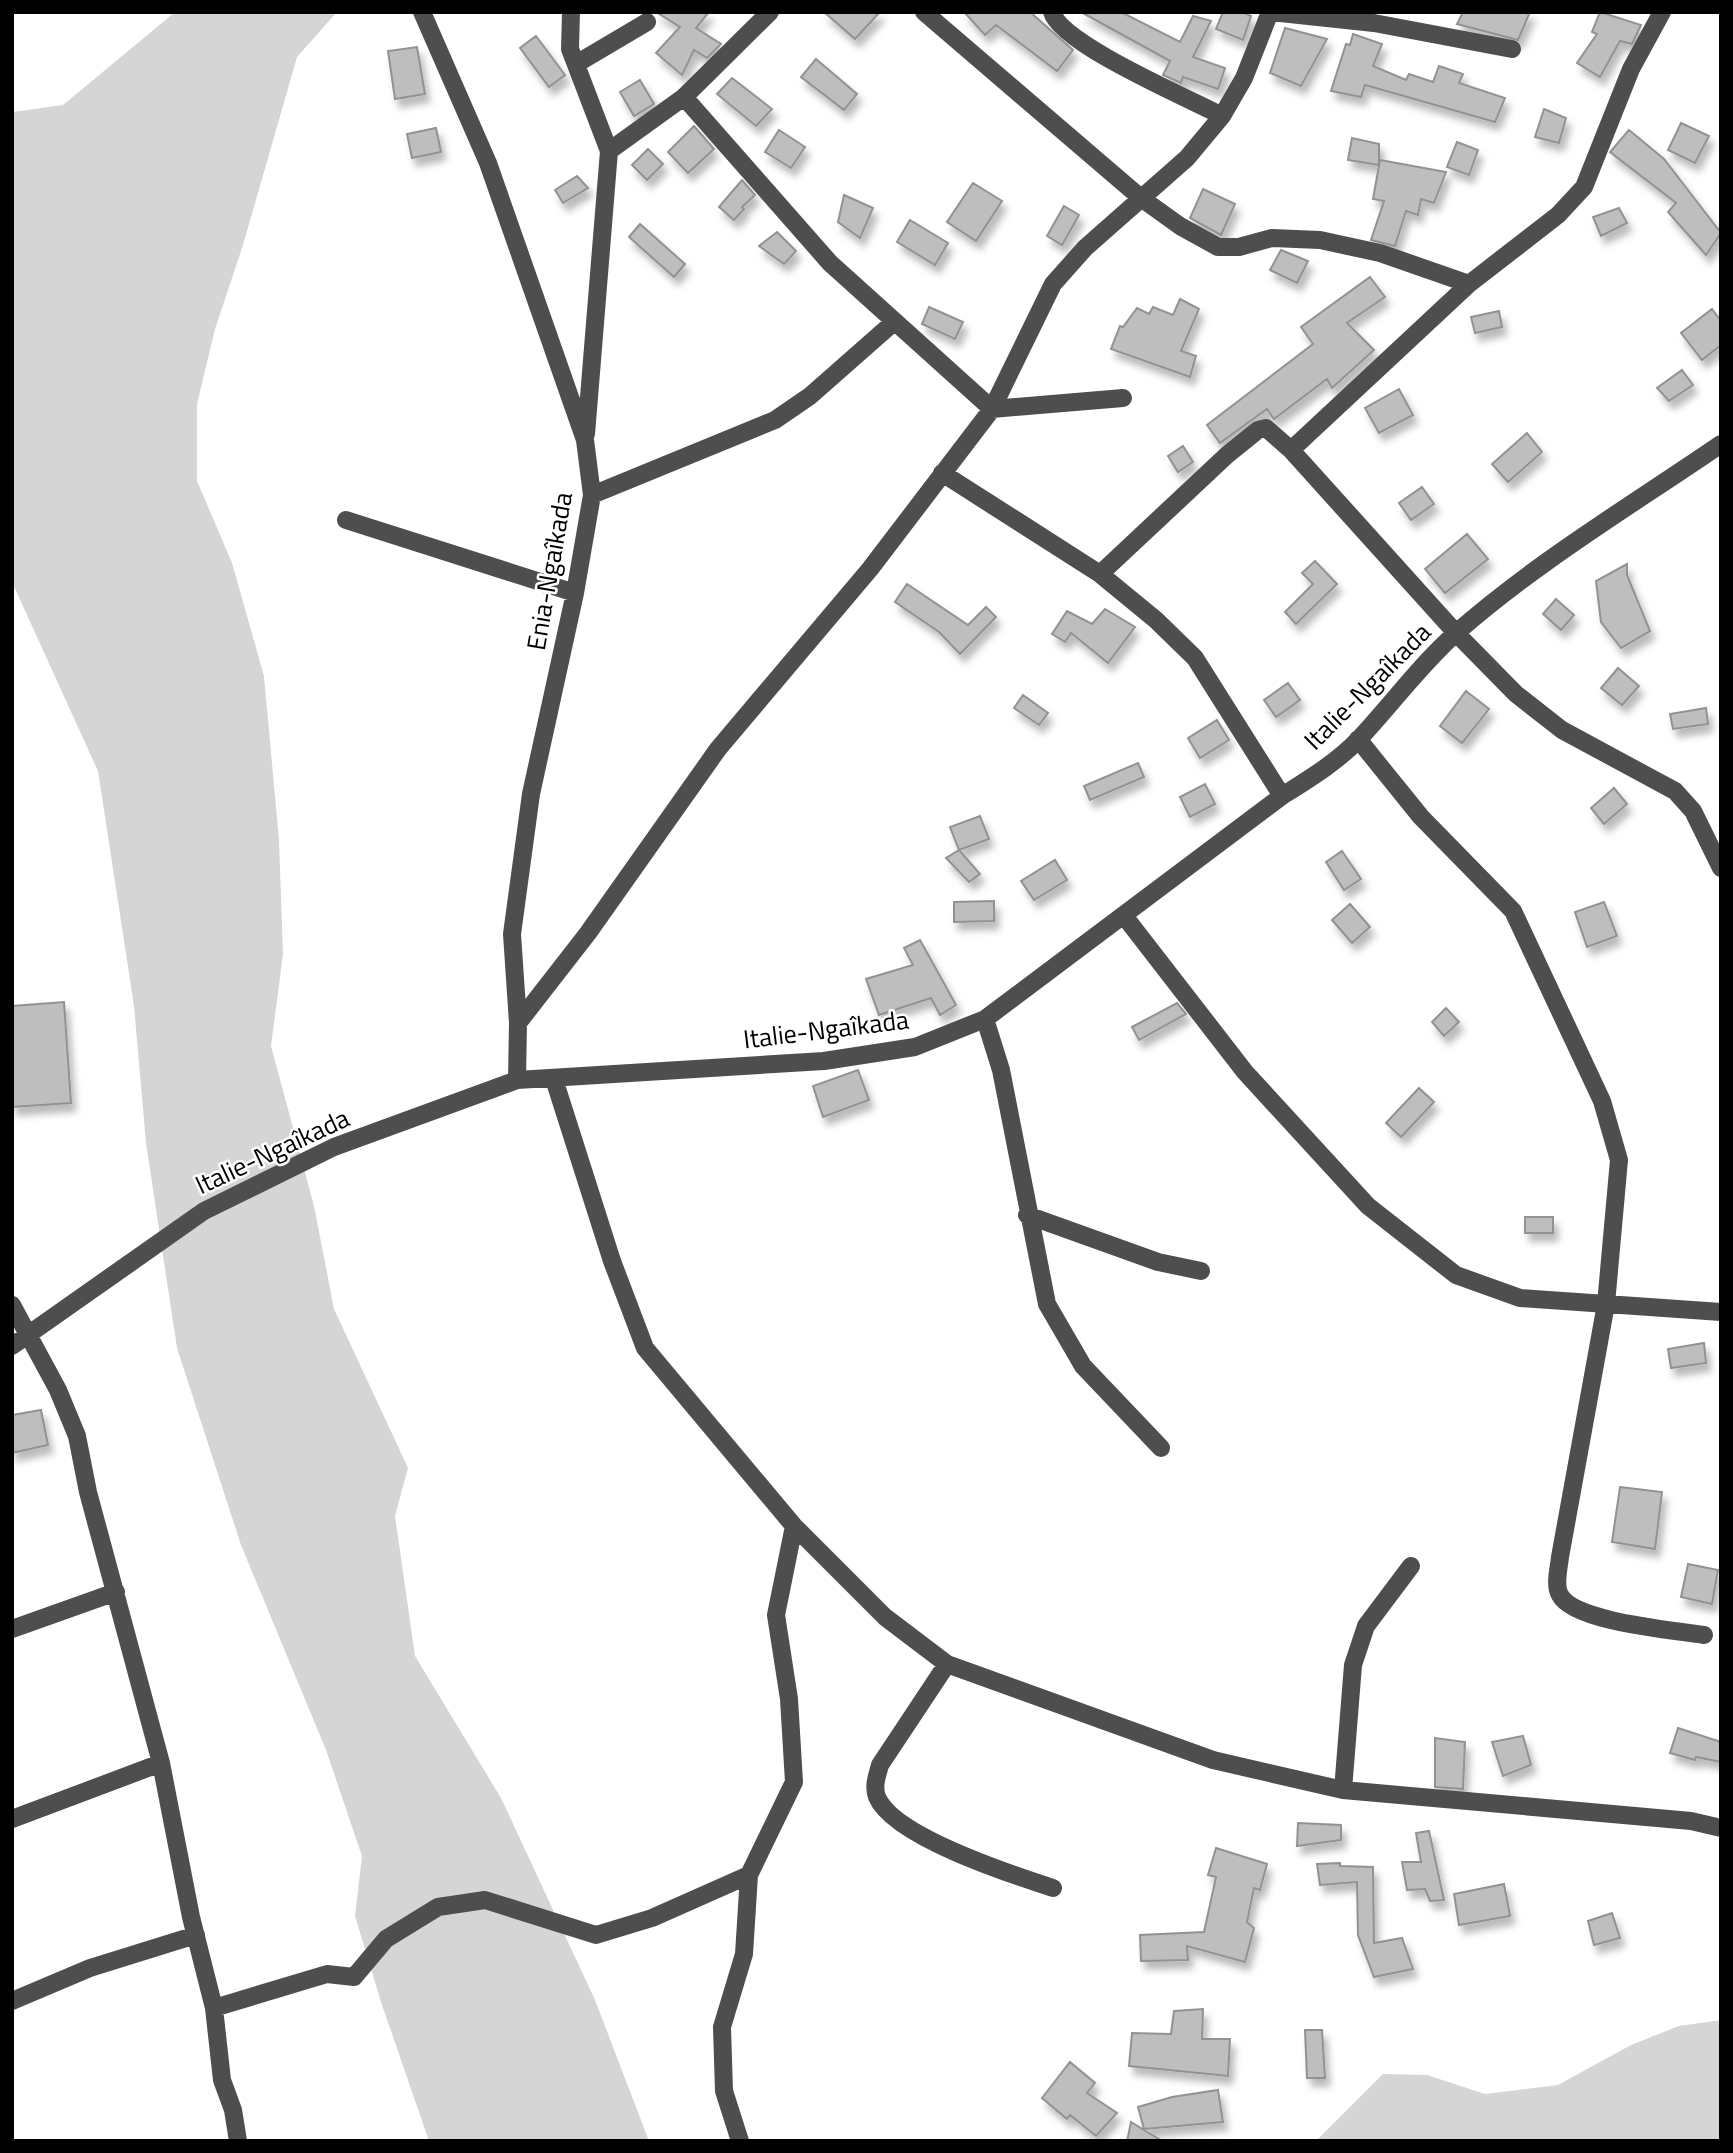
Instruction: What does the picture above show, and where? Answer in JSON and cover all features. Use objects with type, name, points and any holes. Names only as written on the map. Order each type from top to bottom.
[{"type":"street","name":"Enia-Ngaîkada","points":[[422,12],[488,163],[585,440],[592,495],[575,593],[531,794],[512,934],[518,1023],[517,1080]]},
{"type":"street","points":[[571,12],[570,49],[609,151],[585,440]]},
{"type":"street","points":[[609,151],[684,97],[770,12]]},
{"type":"street","points":[[924,12],[1141,198],[1180,226],[1218,247],[1239,247],[1272,238],[1320,240],[1380,253],[1469,284]]},
{"type":"street","points":[[1052,12],[1061,28],[1098,53],[1222,116]]},
{"type":"street","points":[[518,1023],[589,933],[718,749],[870,569],[992,409],[1053,284],[1085,248],[1186,158],[1222,116],[1244,78],[1270,12],[1376,18],[1512,49]]},
{"type":"street","points":[[1291,450],[1469,284],[1558,215],[1584,187],[1626,80],[1662,12]]},
{"type":"street","points":[[576,64],[647,22]]},
{"type":"street","points":[[684,97],[830,263],[992,409],[1123,398]]},
{"type":"street","points":[[592,495],[775,420],[810,396],[894,322]]},
{"type":"street","points":[[1100,574],[1227,455],[1258,430],[1266,428],[1291,450],[1456,633],[1516,694],[1562,730],[1675,791],[1693,811],[1721,868]]},
{"type":"street","name":"Italie-Ngaîkada","points":[[20,1341],[204,1210],[334,1147],[517,1080],[824,1061],[915,1047],[985,1019],[1125,917],[1282,796],[1321,771],[1358,739],[1403,686],[1456,633],[1577,538],[1721,444]]},
{"type":"street","points":[[942,473],[1100,574],[1156,620],[1195,658],[1282,796]]},
{"type":"street","points":[[346,520],[575,593]]},
{"type":"street","points":[[1358,739],[1421,817],[1513,911],[1602,1101],[1619,1160],[1606,1304],[1560,1557],[1557,1585],[1560,1595],[1573,1607],[1603,1618],[1704,1635]]},
{"type":"street","points":[[1125,917],[1245,1072],[1368,1206],[1456,1275],[1520,1298],[1721,1312]]},
{"type":"street","points":[[985,1019],[1001,1070],[1027,1215],[1047,1304],[1083,1366],[1161,1448]]},
{"type":"street","points":[[554,1079],[612,1261],[645,1348],[794,1526],[885,1617],[947,1664],[1213,1760],[1343,1790],[1691,1821],[1721,1828]]},
{"type":"street","points":[[1027,1215],[1158,1262],[1201,1271]]},
{"type":"street","points":[[12,1306],[20,1341],[58,1391],[77,1436],[161,1763],[196,1935],[214,2008],[222,2080],[233,2110],[238,2141]]},
{"type":"street","points":[[740,2141],[724,2091],[722,2027],[744,1954],[749,1874],[794,1782],[789,1699],[776,1615],[794,1526]]},
{"type":"street","points":[[1343,1790],[1353,1665],[1366,1626],[1411,1566]]},
{"type":"street","points":[[12,1629],[116,1592]]},
{"type":"street","points":[[947,1664],[880,1765],[874,1784],[877,1799],[896,1817],[956,1855],[1053,1888]]},
{"type":"street","points":[[12,1819],[161,1763]]},
{"type":"street","points":[[214,2008],[327,1973],[354,1977],[386,1939],[438,1906],[485,1900],[596,1935],[652,1918],[749,1874]]},
{"type":"street","points":[[12,2001],[90,1968],[196,1935]]},
{"type":"shaded area","points":[[175,12],[337,12],[297,57],[243,245],[215,329],[197,404],[197,481],[232,563],[264,676],[279,840],[283,954],[271,1046],[314,1206],[334,1309],[408,1468],[395,1516],[415,1656],[501,1798],[595,2000],[649,2141],[429,2141],[382,2005],[355,1916],[362,1856],[326,1750],[241,1545],[177,1348],[146,1143],[134,1006],[98,771],[12,582],[12,112],[63,105]]},
{"type":"shaded area","points":[[1721,2020],[1721,2141],[1316,2141],[1383,2074],[1427,2075],[1485,2094],[1558,2085],[1631,2045],[1679,2026]]},
{"type":"building","points":[[656,12],[709,12],[696,28],[721,44],[707,58],[694,50],[682,75],[656,53],[680,27]]},
{"type":"building","points":[[824,12],[880,12],[855,39]]},
{"type":"building","points":[[964,12],[1030,12],[1073,50],[1057,71],[996,25],[985,35]]},
{"type":"building","points":[[1081,12],[1121,12],[1180,42],[1193,16],[1211,21],[1193,57],[1225,68],[1218,89],[1183,77],[1181,83],[1163,75],[1170,61]]},
{"type":"building","points":[[1223,12],[1242,12],[1251,16],[1243,40],[1216,29]]},
{"type":"building","points":[[1463,12],[1530,12],[1518,40],[1457,24]]},
{"type":"building","points":[[1600,12],[1641,25],[1632,44],[1620,41],[1600,77],[1577,63],[1597,34],[1592,32]]},
{"type":"building","points":[[1285,28],[1327,39],[1301,86],[1270,73]]},
{"type":"building","points":[[1353,34],[1382,44],[1373,66],[1406,80],[1409,74],[1433,82],[1439,66],[1463,74],[1459,83],[1505,98],[1495,122],[1365,85],[1361,97],[1331,91],[1346,44],[1350,45]]},
{"type":"building","points":[[536,36],[565,75],[549,87],[520,48]]},
{"type":"building","points":[[417,47],[425,94],[395,99],[388,51]]},
{"type":"building","points":[[816,59],[857,94],[844,110],[801,77]]},
{"type":"building","points":[[732,78],[772,109],[756,126],[717,94]]},
{"type":"building","points":[[640,80],[654,104],[634,116],[620,92]]},
{"type":"building","points":[[1544,109],[1566,118],[1559,143],[1535,137]]},
{"type":"building","points":[[1681,123],[1709,136],[1695,163],[1668,150]]},
{"type":"building","points":[[694,126],[714,149],[688,173],[668,152]]},
{"type":"building","points":[[436,128],[441,152],[412,158],[407,134]]},
{"type":"building","points":[[779,130],[805,147],[791,168],[765,152]]},
{"type":"building","points":[[1629,130],[1664,159],[1721,233],[1706,255],[1668,212],[1676,203],[1610,152]]},
{"type":"building","points":[[1352,138],[1379,144],[1379,165],[1348,160]]},
{"type":"building","points":[[1457,142],[1478,150],[1469,175],[1447,167]]},
{"type":"building","points":[[648,149],[663,164],[647,180],[632,165]]},
{"type":"building","points":[[1380,160],[1446,172],[1434,203],[1421,199],[1418,215],[1406,211],[1395,246],[1371,240],[1384,201],[1373,199]]},
{"type":"building","points":[[577,176],[588,188],[563,203],[555,190]]},
{"type":"building","points":[[742,180],[755,195],[742,207],[744,209],[734,220],[719,207]]},
{"type":"building","points":[[973,183],[1002,201],[976,241],[947,222]]},
{"type":"building","points":[[1203,189],[1235,204],[1221,235],[1190,218]]},
{"type":"building","points":[[844,195],[873,208],[860,238],[838,222]]},
{"type":"building","points":[[1064,206],[1079,215],[1062,245],[1047,236]]},
{"type":"building","points":[[1619,208],[1627,223],[1601,236],[1593,217]]},
{"type":"building","points":[[910,220],[948,243],[935,265],[897,242]]},
{"type":"building","points":[[640,224],[685,264],[674,277],[629,237]]},
{"type":"building","points":[[777,232],[796,251],[784,264],[759,246]]},
{"type":"building","points":[[1281,250],[1308,261],[1297,283],[1270,270]]},
{"type":"building","points":[[1370,277],[1385,297],[1347,323],[1374,350],[1332,388],[1327,379],[1274,419],[1267,409],[1220,443],[1207,425],[1313,344],[1301,327]]},
{"type":"building","points":[[1180,299],[1199,309],[1181,351],[1196,356],[1190,377],[1111,349],[1120,326],[1123,327],[1137,308],[1149,314],[1153,307],[1173,315]]},
{"type":"building","points":[[929,307],[963,322],[955,339],[922,324]]},
{"type":"building","points":[[1712,309],[1721,321],[1721,345],[1702,360],[1681,333]]},
{"type":"building","points":[[1499,311],[1502,327],[1475,333],[1471,317]]},
{"type":"building","points":[[1682,370],[1693,385],[1669,401],[1657,388]]},
{"type":"building","points":[[1399,389],[1413,415],[1379,433],[1365,408]]},
{"type":"building","points":[[1527,433],[1542,452],[1508,482],[1492,464]]},
{"type":"building","points":[[1183,446],[1193,462],[1178,472],[1168,456]]},
{"type":"building","points":[[1422,487],[1434,504],[1411,520],[1399,503]]},
{"type":"building","points":[[1467,534],[1488,559],[1445,593],[1425,569]]},
{"type":"building","points":[[1315,561],[1337,584],[1296,624],[1285,612],[1313,584],[1302,573]]},
{"type":"building","points":[[1627,564],[1627,575],[1650,631],[1621,648],[1601,622],[1596,581]]},
{"type":"building","points":[[907,584],[968,625],[986,607],[996,617],[960,654],[939,632],[895,602]]},
{"type":"building","points":[[1556,599],[1574,615],[1561,630],[1543,614]]},
{"type":"building","points":[[1105,609],[1135,627],[1108,663],[1071,633],[1065,642],[1052,634],[1067,611],[1092,624]]},
{"type":"building","points":[[1618,668],[1639,686],[1622,705],[1601,688]]},
{"type":"building","points":[[1288,683],[1300,700],[1276,717],[1264,700]]},
{"type":"building","points":[[1466,691],[1489,709],[1462,743],[1440,726]]},
{"type":"building","points":[[1023,695],[1048,713],[1039,725],[1014,708]]},
{"type":"building","points":[[1706,708],[1708,724],[1673,729],[1670,714]]},
{"type":"building","points":[[1217,720],[1229,740],[1200,758],[1188,738]]},
{"type":"building","points":[[1138,763],[1144,777],[1090,800],[1084,786]]},
{"type":"building","points":[[1205,784],[1215,804],[1190,817],[1180,797]]},
{"type":"building","points":[[1614,788],[1627,804],[1604,824],[1591,808]]},
{"type":"building","points":[[980,816],[989,839],[959,850],[950,827]]},
{"type":"building","points":[[959,850],[980,874],[969,882],[946,858]]},
{"type":"building","points":[[1342,851],[1361,879],[1344,890],[1326,862]]},
{"type":"building","points":[[1055,860],[1067,880],[1034,900],[1021,881]]},
{"type":"building","points":[[994,901],[994,921],[954,922],[954,902]]},
{"type":"building","points":[[1604,902],[1617,936],[1587,947],[1575,912]]},
{"type":"building","points":[[1350,904],[1370,927],[1352,943],[1332,920]]},
{"type":"building","points":[[920,940],[956,1005],[940,1015],[931,998],[879,1015],[866,979],[913,965],[904,948]]},
{"type":"building","points":[[64,1002],[71,1103],[12,1107],[12,1006]]},
{"type":"building","points":[[1177,1003],[1186,1014],[1139,1040],[1132,1027]]},
{"type":"building","points":[[1446,1008],[1459,1022],[1444,1036],[1432,1022]]},
{"type":"building","points":[[858,1070],[869,1100],[823,1117],[813,1086]]},
{"type":"building","points":[[1419,1088],[1434,1102],[1401,1137],[1386,1123]]},
{"type":"building","points":[[1525,1217],[1553,1217],[1553,1233],[1525,1233]]},
{"type":"building","points":[[1704,1343],[1706,1363],[1671,1368],[1668,1349]]},
{"type":"building","points":[[41,1410],[48,1445],[12,1453],[12,1415]]},
{"type":"building","points":[[1620,1487],[1662,1492],[1655,1549],[1612,1542]]},
{"type":"building","points":[[1688,1564],[1718,1570],[1712,1604],[1681,1597]]},
{"type":"building","points":[[1678,1728],[1721,1742],[1721,1762],[1696,1757],[1695,1760],[1670,1753]]},
{"type":"building","points":[[1523,1736],[1531,1765],[1503,1776],[1492,1742]]},
{"type":"building","points":[[1435,1738],[1465,1742],[1463,1789],[1435,1787]]},
{"type":"building","points":[[1298,1823],[1341,1825],[1341,1840],[1297,1846]]},
{"type":"building","points":[[1429,1831],[1444,1900],[1430,1901],[1425,1889],[1407,1890],[1402,1862],[1421,1862],[1416,1833]]},
{"type":"building","points":[[1216,1848],[1267,1864],[1260,1890],[1254,1888],[1247,1922],[1254,1928],[1245,1962],[1187,1946],[1188,1960],[1141,1961],[1140,1935],[1204,1932],[1216,1877],[1208,1875]]},
{"type":"building","points":[[1340,1863],[1340,1866],[1373,1867],[1374,1943],[1402,1938],[1413,1969],[1374,1977],[1358,1935],[1357,1882],[1320,1885],[1317,1864]]},
{"type":"building","points":[[1504,1884],[1510,1916],[1459,1925],[1454,1894]]},
{"type":"building","points":[[1612,1913],[1620,1938],[1594,1945],[1588,1921]]},
{"type":"building","points":[[1203,2009],[1202,2039],[1230,2039],[1228,2076],[1129,2066],[1132,2033],[1171,2034],[1174,2011]]},
{"type":"building","points":[[1305,2030],[1322,2030],[1325,2078],[1307,2078]]},
{"type":"building","points":[[1070,2062],[1095,2083],[1087,2093],[1117,2113],[1096,2136],[1070,2115],[1067,2119],[1042,2098]]},
{"type":"building","points":[[1218,2090],[1223,2122],[1144,2129],[1138,2107],[1172,2097]]},
{"type":"building","points":[[1131,2122],[1162,2141],[1127,2141]]}]
